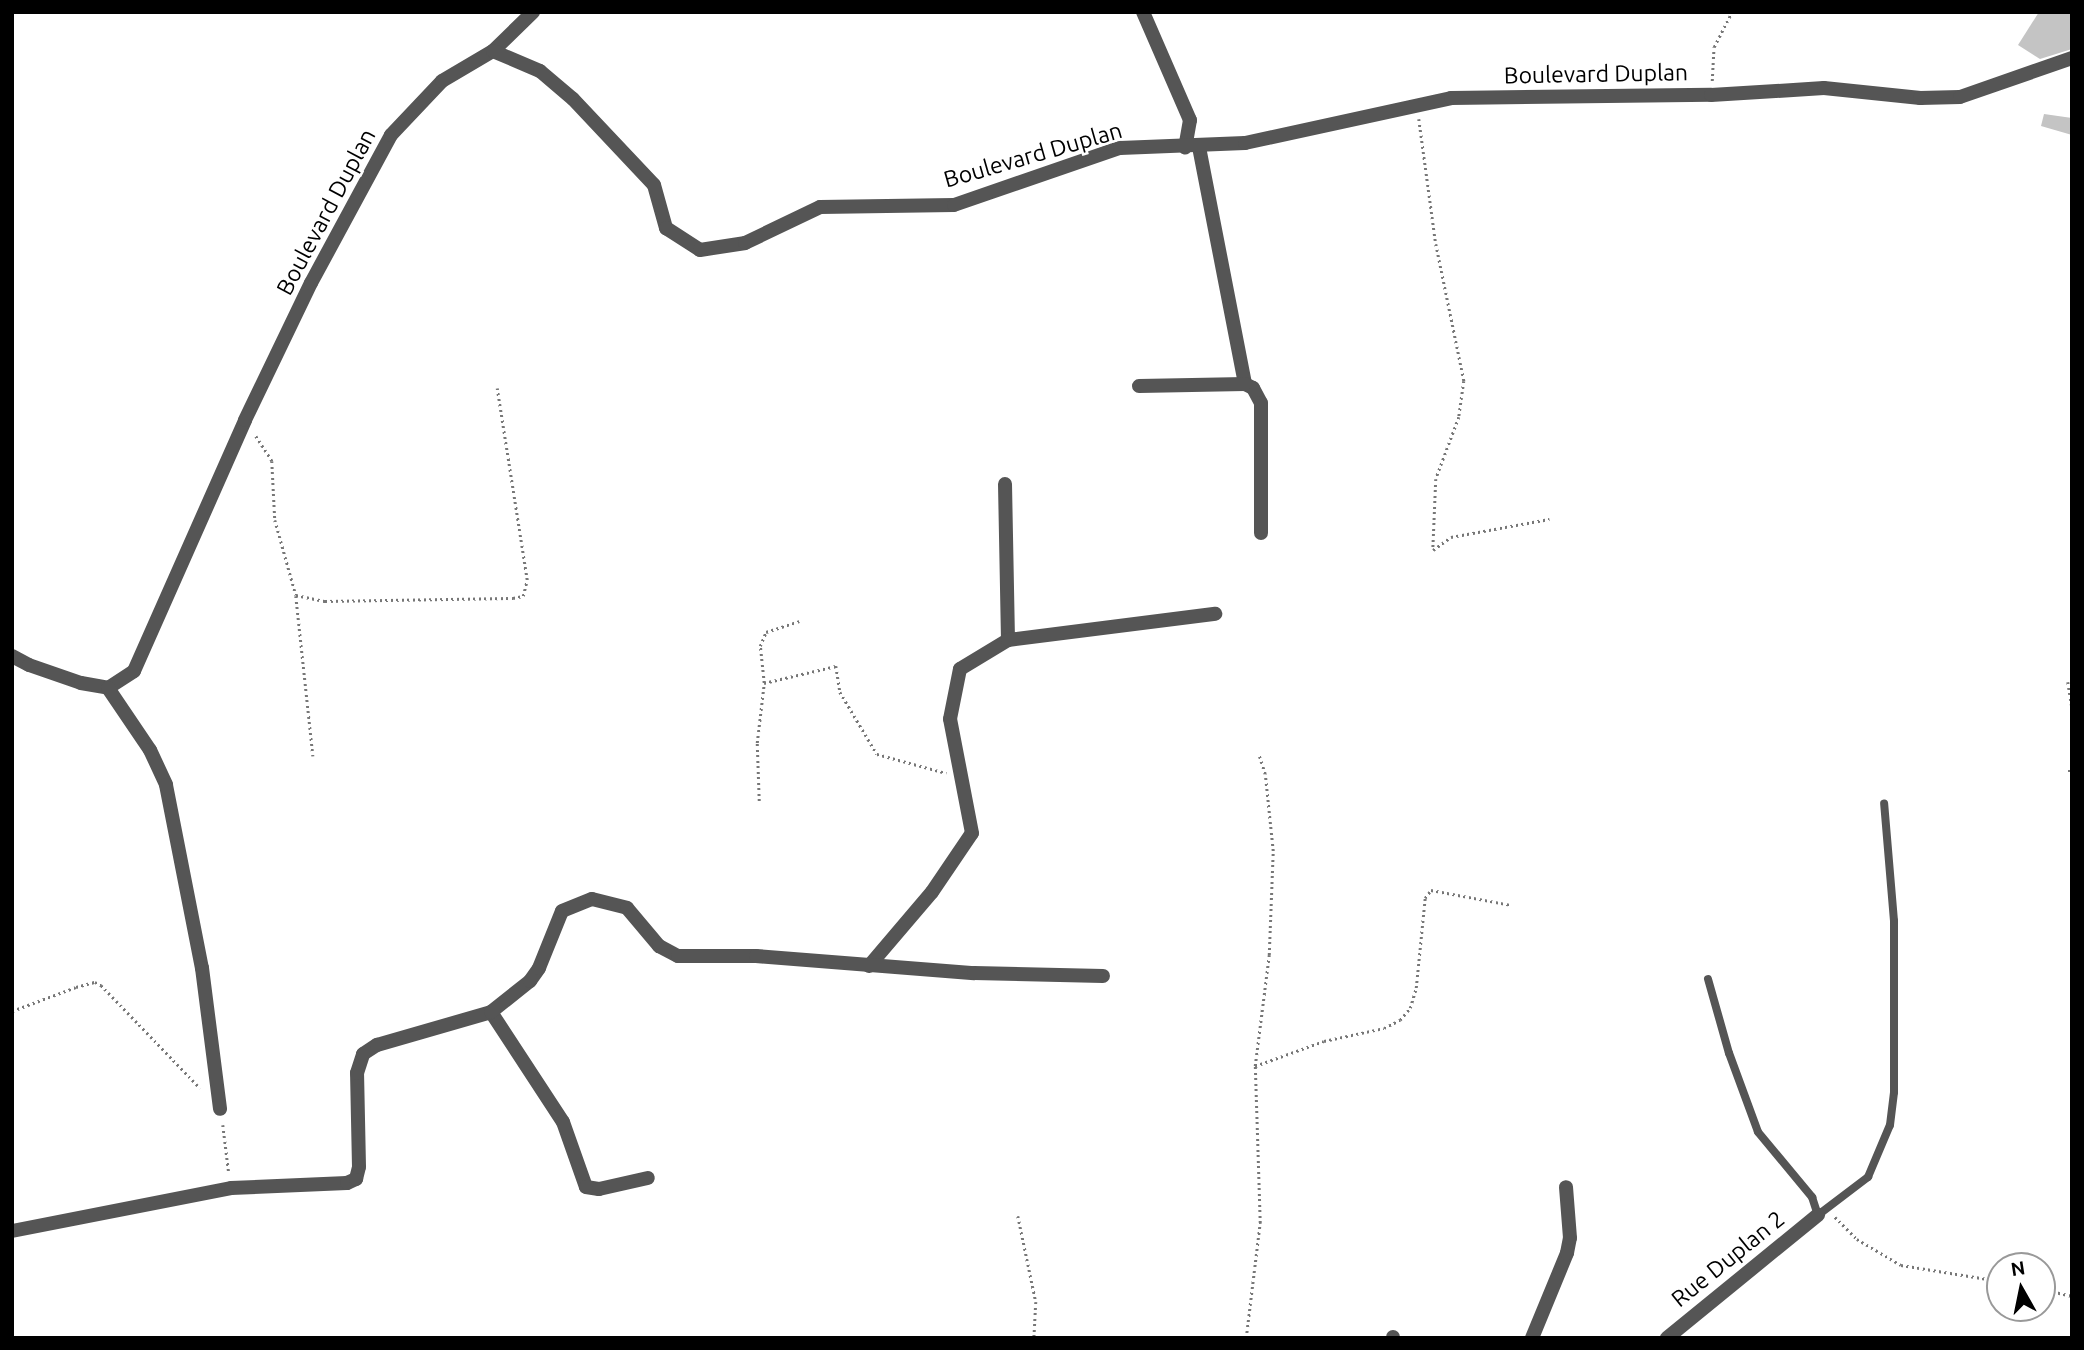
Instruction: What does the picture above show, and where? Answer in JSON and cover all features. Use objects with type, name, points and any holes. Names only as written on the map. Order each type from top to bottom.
[{"type":"street","points":[[493,51],[533,12]]},
{"type":"street","points":[[1143,12],[1189,120],[1192,147],[1244,384]]},
{"type":"street","name":"Boulevard Duplan","points":[[108,688],[134,671],[245,420],[312,283],[391,135],[442,81],[493,51],[540,71],[573,99],[654,185],[666,228],[700,250],[745,243],[820,207],[954,205],[1121,148],[1245,143],[1451,98],[1712,95],[1824,88],[1920,98],[1960,97],[2072,58]]},
{"type":"street","points":[[1139,386],[1244,384],[1259,395],[1263,416],[1261,533]]},
{"type":"street","points":[[1005,484],[1008,640]]},
{"type":"street","points":[[869,966],[932,892],[972,834],[950,719],[960,669],[1008,640],[1215,614]]},
{"type":"street","points":[[12,656],[80,683],[108,688],[150,750],[166,785],[202,968],[220,1109]]},
{"type":"street","points":[[12,1231],[231,1188],[347,1183],[355,1179],[359,1167],[357,1073],[363,1054],[377,1045],[491,1012],[530,981],[539,968],[562,911],[592,899],[627,908],[659,946],[678,956],[756,956],[1038,976],[1102,976]]},
{"type":"street","points":[[491,1012],[563,1122],[586,1187],[598,1189],[648,1178]]},
{"type":"street","points":[[1532,1338],[1569,1243],[1566,1187]]},
{"type":"street","name":"Rue Duplan 2","points":[[1667,1338],[1823,1212]]},
{"type":"lane","points":[[1708,979],[1729,1053],[1758,1132],[1823,1212],[1868,1177],[1890,1125],[1894,1092],[1894,921],[1884,803]]},
{"type":"path","points":[[1712,95],[1714,47],[1732,12]]},
{"type":"path","points":[[1417,106],[1436,244],[1464,381],[1459,417],[1436,479],[1433,550],[1451,537],[1549,519]]},
{"type":"path","points":[[296,594],[325,601],[523,596],[527,580],[497,388]]},
{"type":"path","points":[[245,420],[272,461],[275,520],[296,594],[313,756]]},
{"type":"path","points":[[760,801],[757,743],[764,683],[760,646],[766,632],[799,621]]},
{"type":"path","points":[[764,683],[836,666],[840,692],[877,754],[963,778]]},
{"type":"path","points":[[2067,682],[2072,707]]},
{"type":"path","points":[[1246,1338],[1260,1223],[1255,1066],[1269,955],[1273,851],[1265,774],[1259,755]]},
{"type":"path","points":[[1255,1066],[1324,1041],[1384,1028],[1400,1020],[1410,1007],[1416,988],[1425,898],[1431,890],[1511,905]]},
{"type":"path","points":[[12,1011],[88,983],[101,985],[202,1090]]},
{"type":"path","points":[[220,1109],[231,1188]]},
{"type":"path","points":[[1823,1212],[1857,1239],[1901,1265],[1986,1279]]},
{"type":"path","points":[[1018,1216],[1036,1302],[1034,1338]]},
{"type":"building","points":[[2039,12],[2072,12],[2072,49],[2040,59],[2018,45]]},
{"type":"building","points":[[2044,114],[2072,118],[2072,135],[2041,126]]}]
